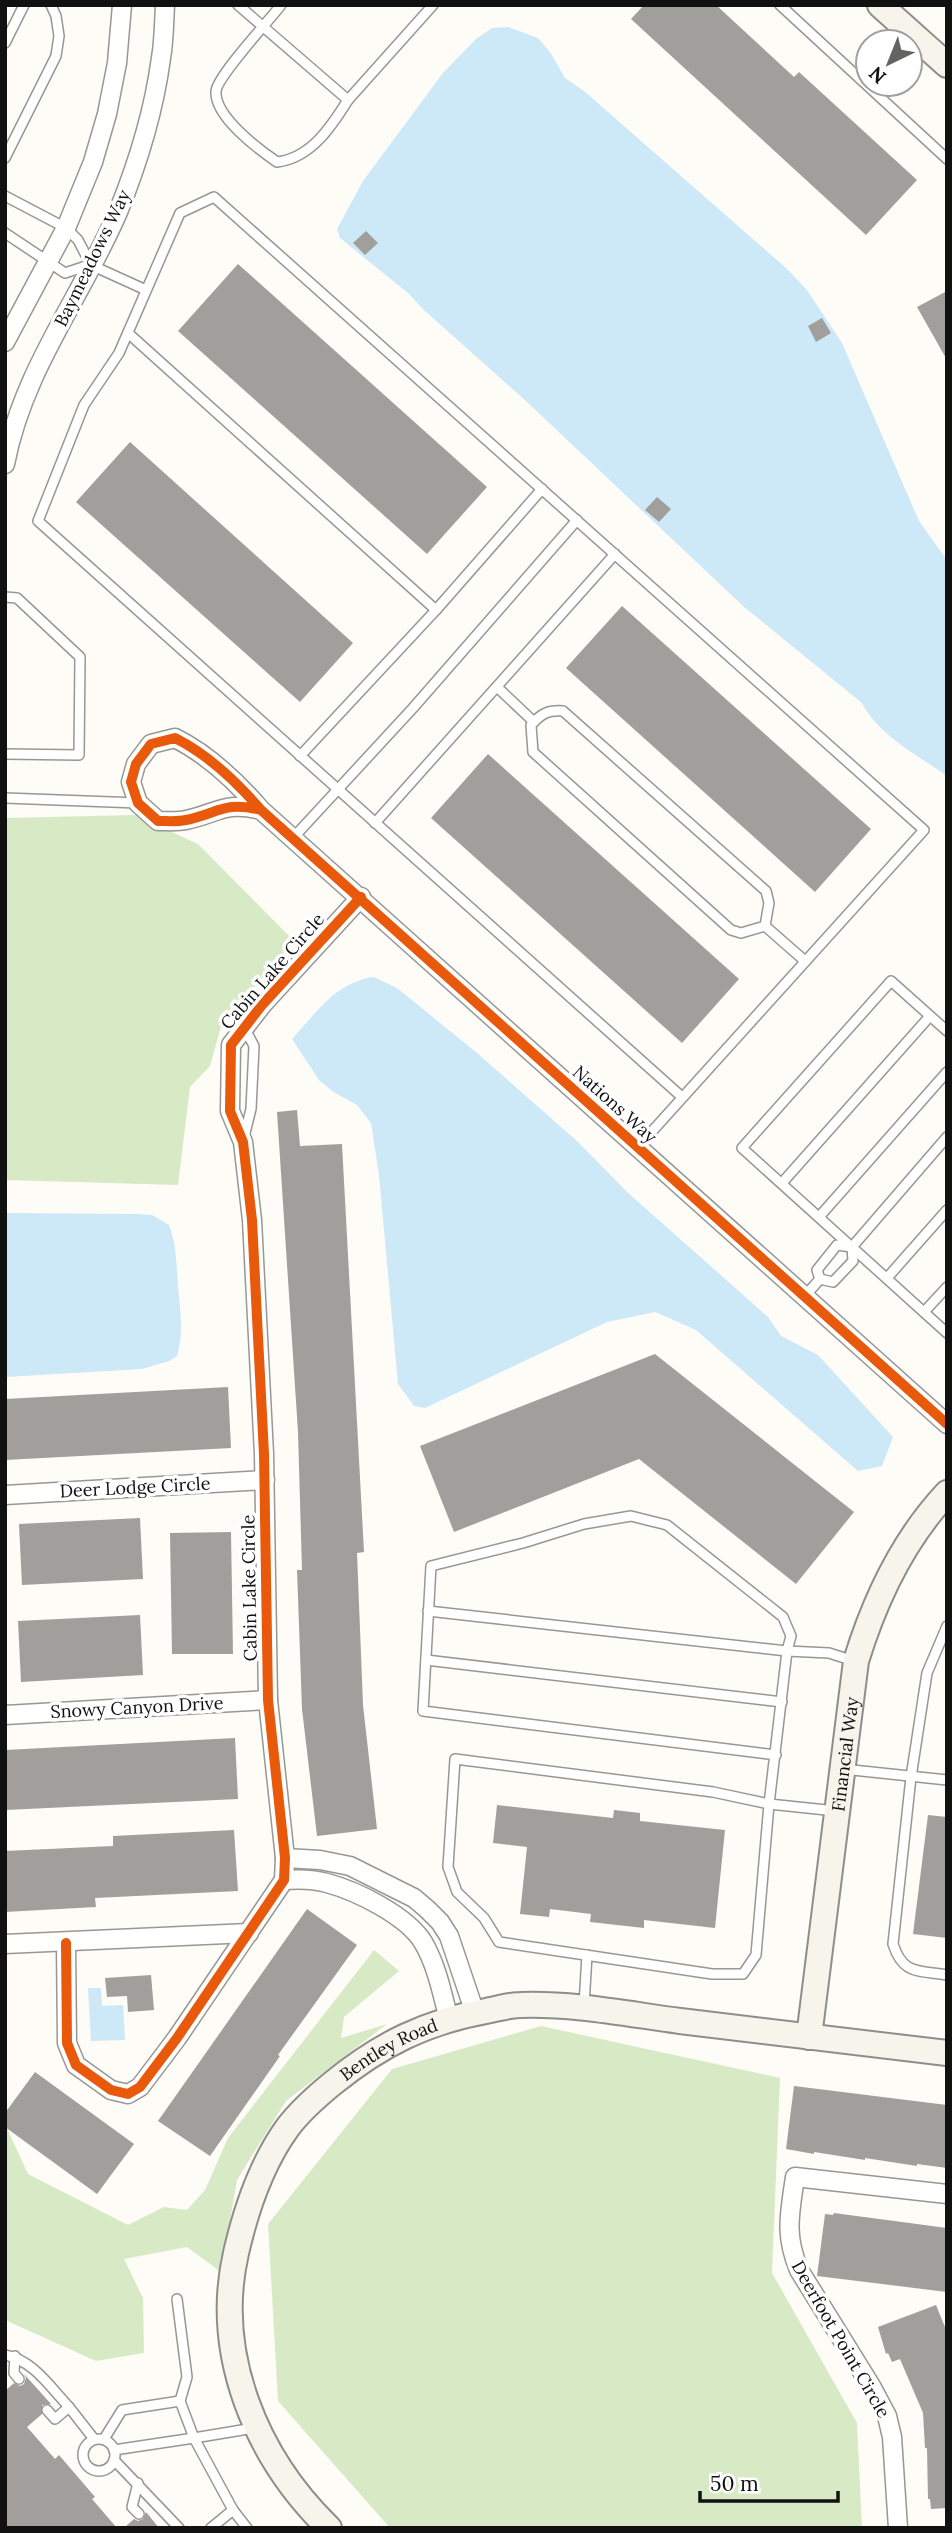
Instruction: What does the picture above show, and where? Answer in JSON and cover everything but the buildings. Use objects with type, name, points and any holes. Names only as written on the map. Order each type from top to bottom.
[{"type":"street","name":"Baymeadows Way","points":[[5,342],[66,228],[93,162],[107,114],[117,63],[122,5]]},
{"type":"street","name":"Baymeadows Way","points":[[5,464],[11,431],[25,393],[117,213],[145,135],[161,58],[165,5]]},
{"type":"street","points":[[880,5],[947,65]]},
{"type":"street","name":"Nations Way","points":[[138,803],[131,782],[136,764],[151,744],[175,738],[197,749],[240,786],[261,810],[947,1424]]},
{"type":"street","points":[[138,803],[158,821],[185,820],[216,809],[242,805],[261,810]]},
{"type":"street","name":"Cabin Lake Circle","points":[[284,1880],[285,1858],[268,1700],[265,1480],[251,1220],[243,1142],[230,1111],[231,1045],[262,1005],[360,897]]},
{"type":"street","name":"Deer Lodge Circle","points":[[5,1494],[265,1480]]},
{"type":"street","name":"Financial Way","points":[[809,2037],[856,1661],[883,1586],[909,1542],[947,1493]]},
{"type":"street","name":"Snowy Canyon Drive","points":[[5,1715],[268,1700]]},
{"type":"street","points":[[285,1858],[320,1860],[350,1866],[414,1898],[440,1922],[449,1936],[475,2013]]},
{"type":"street","points":[[66,1943],[67,2043],[76,2065],[111,2090],[128,2094],[140,2087],[148,2077],[284,1880],[311,1880],[343,1888],[371,1901],[413,1929],[423,1942],[434,1966],[449,2020]]},
{"type":"street","points":[[5,1944],[249,1933]]},
{"type":"street","name":"Bentley Road","points":[[329,2528],[308,2508],[278,2467],[256,2428],[234,2361],[230,2308],[232,2274],[245,2215],[260,2178],[288,2127],[315,2098],[380,2048],[428,2025],[518,2005],[584,2009],[947,2053]]},
{"type":"street","name":"Deerfoot Point Circle","points":[[898,2528],[892,2437],[887,2416],[799,2270],[791,2251],[788,2232],[795,2177],[947,2194]]},
{"type":"lane","points":[[5,43],[24,5]]},
{"type":"lane","points":[[5,158],[56,55],[59,36],[57,16],[51,5]]},
{"type":"lane","points":[[238,5],[348,100]]},
{"type":"lane","points":[[281,5],[221,78],[216,89],[223,115],[265,155],[277,162],[292,160],[316,143],[348,100],[433,5]]},
{"type":"lane","points":[[780,5],[947,159]]},
{"type":"lane","points":[[5,196],[66,228],[78,240],[91,265],[146,290]]},
{"type":"lane","points":[[637,1148],[924,830],[214,197],[180,213],[119,353],[84,405],[38,522],[682,1097]]},
{"type":"lane","points":[[5,233],[65,273],[91,265]]},
{"type":"lane","points":[[128,333],[436,610]]},
{"type":"lane","points":[[300,755],[436,610],[542,489]]},
{"type":"lane","points":[[293,838],[577,520]]},
{"type":"lane","points":[[375,823],[615,554]]},
{"type":"lane","points":[[5,597],[17,598],[80,657],[80,668],[79,755],[5,754]]},
{"type":"lane","points":[[497,687],[534,722]]},
{"type":"lane","points":[[551,710],[563,711],[766,891],[769,903],[765,926],[741,933],[732,930],[533,752],[531,725],[539,715],[551,710]]},
{"type":"lane","points":[[5,798],[138,803]]},
{"type":"lane","points":[[765,926],[805,961]]},
{"type":"lane","points":[[947,1031],[891,981],[742,1148],[947,1333]]},
{"type":"lane","points":[[782,1183],[930,1016]]},
{"type":"lane","points":[[819,1217],[947,1072]]},
{"type":"lane","points":[[820,1279],[833,1282],[853,1261],[852,1247],[947,1138]]},
{"type":"lane","points":[[887,1278],[947,1210]]},
{"type":"lane","points":[[820,1279],[817,1270],[837,1245],[852,1247]]},
{"type":"lane","points":[[804,1297],[820,1279]]},
{"type":"lane","points":[[924,1312],[947,1287]]},
{"type":"lane","points":[[776,1755],[423,1711],[431,1566],[523,1543],[584,1524],[631,1516],[667,1525],[783,1617],[791,1636],[787,1651],[776,1755],[769,1804],[755,1955],[743,1974],[712,1974],[499,1942],[484,1918],[457,1892],[448,1867],[456,1759],[713,1793],[769,1804],[838,1811]]},
{"type":"lane","points":[[428,1611],[787,1651],[829,1653],[856,1661]]},
{"type":"lane","points":[[947,1626],[927,1673],[911,1777],[893,1944],[898,1960],[911,1969],[947,1975]]},
{"type":"lane","points":[[426,1660],[782,1702]]},
{"type":"lane","points":[[841,1769],[947,1780]]},
{"type":"lane","points":[[584,2009],[587,1955]]},
{"type":"lane","points":[[177,2299],[187,2377],[180,2400],[194,2438],[233,2510],[247,2528]]},
{"type":"lane","points":[[10,2356],[14,2373],[19,2379]]},
{"type":"lane","points":[[10,2356],[29,2364],[179,2528]]},
{"type":"lane","points":[[180,2400],[122,2410],[99,2439],[89,2441],[83,2450],[82,2456],[87,2466],[102,2470],[114,2455],[256,2428]]},
{"type":"lane","points":[[47,2410],[55,2419],[69,2407]]},
{"type":"lane","points":[[138,2483],[132,2507],[139,2514]]},
{"type":"lane","points":[[211,2528],[233,2510]]},
{"type":"green space","points":[[135,815],[198,844],[295,942],[222,1023],[210,1066],[190,1087],[178,1185],[5,1180],[5,818]]},
{"type":"green space","points":[[374,1950],[399,1971],[344,2017],[341,2038],[387,2024],[286,2101],[237,2180],[221,2272],[187,2247],[124,2259],[143,2298],[144,2353],[96,2361],[5,2320],[5,2124],[28,2174],[128,2225],[164,2207],[187,2210],[205,2190],[228,2138]]},
{"type":"green space","points":[[541,2026],[780,2078],[772,2273],[857,2423],[862,2528],[390,2528],[278,2401],[268,2224],[392,2069]]},
{"type":"water","points":[[508,27],[538,38],[550,52],[565,78],[584,91],[786,268],[807,290],[842,343],[919,521],[947,560],[947,776],[889,735],[869,715],[862,703],[743,606],[408,293],[340,238],[337,229],[363,181],[443,73],[476,39],[492,28]]},
{"type":"water","points":[[374,977],[397,988],[477,1053],[578,1142],[627,1192],[768,1317],[781,1336],[818,1355],[893,1437],[882,1466],[858,1471],[696,1330],[655,1312],[607,1322],[425,1408],[414,1406],[398,1384],[379,1175],[371,1123],[357,1105],[319,1080],[292,1039],[338,992],[361,980]]},
{"type":"water","points":[[5,1213],[152,1215],[169,1225],[175,1251],[181,1319],[177,1356],[142,1369],[5,1377]]},
{"type":"water","points":[[88,1988],[101,1988],[102,2006],[123,2005],[125,2040],[91,2041]]},
{"type":"cycle path","points":[[261,810],[230,807],[186,820],[158,821],[138,803],[131,782],[136,764],[151,744],[175,738],[211,761],[261,810],[947,1424]]},
{"type":"cycle path","points":[[66,1943],[67,2043],[76,2065],[111,2090],[128,2094],[140,2087],[177,2038],[284,1880],[285,1858],[268,1700],[264,1454],[252,1220],[243,1142],[230,1111],[231,1045],[262,1005],[361,897]]}]
